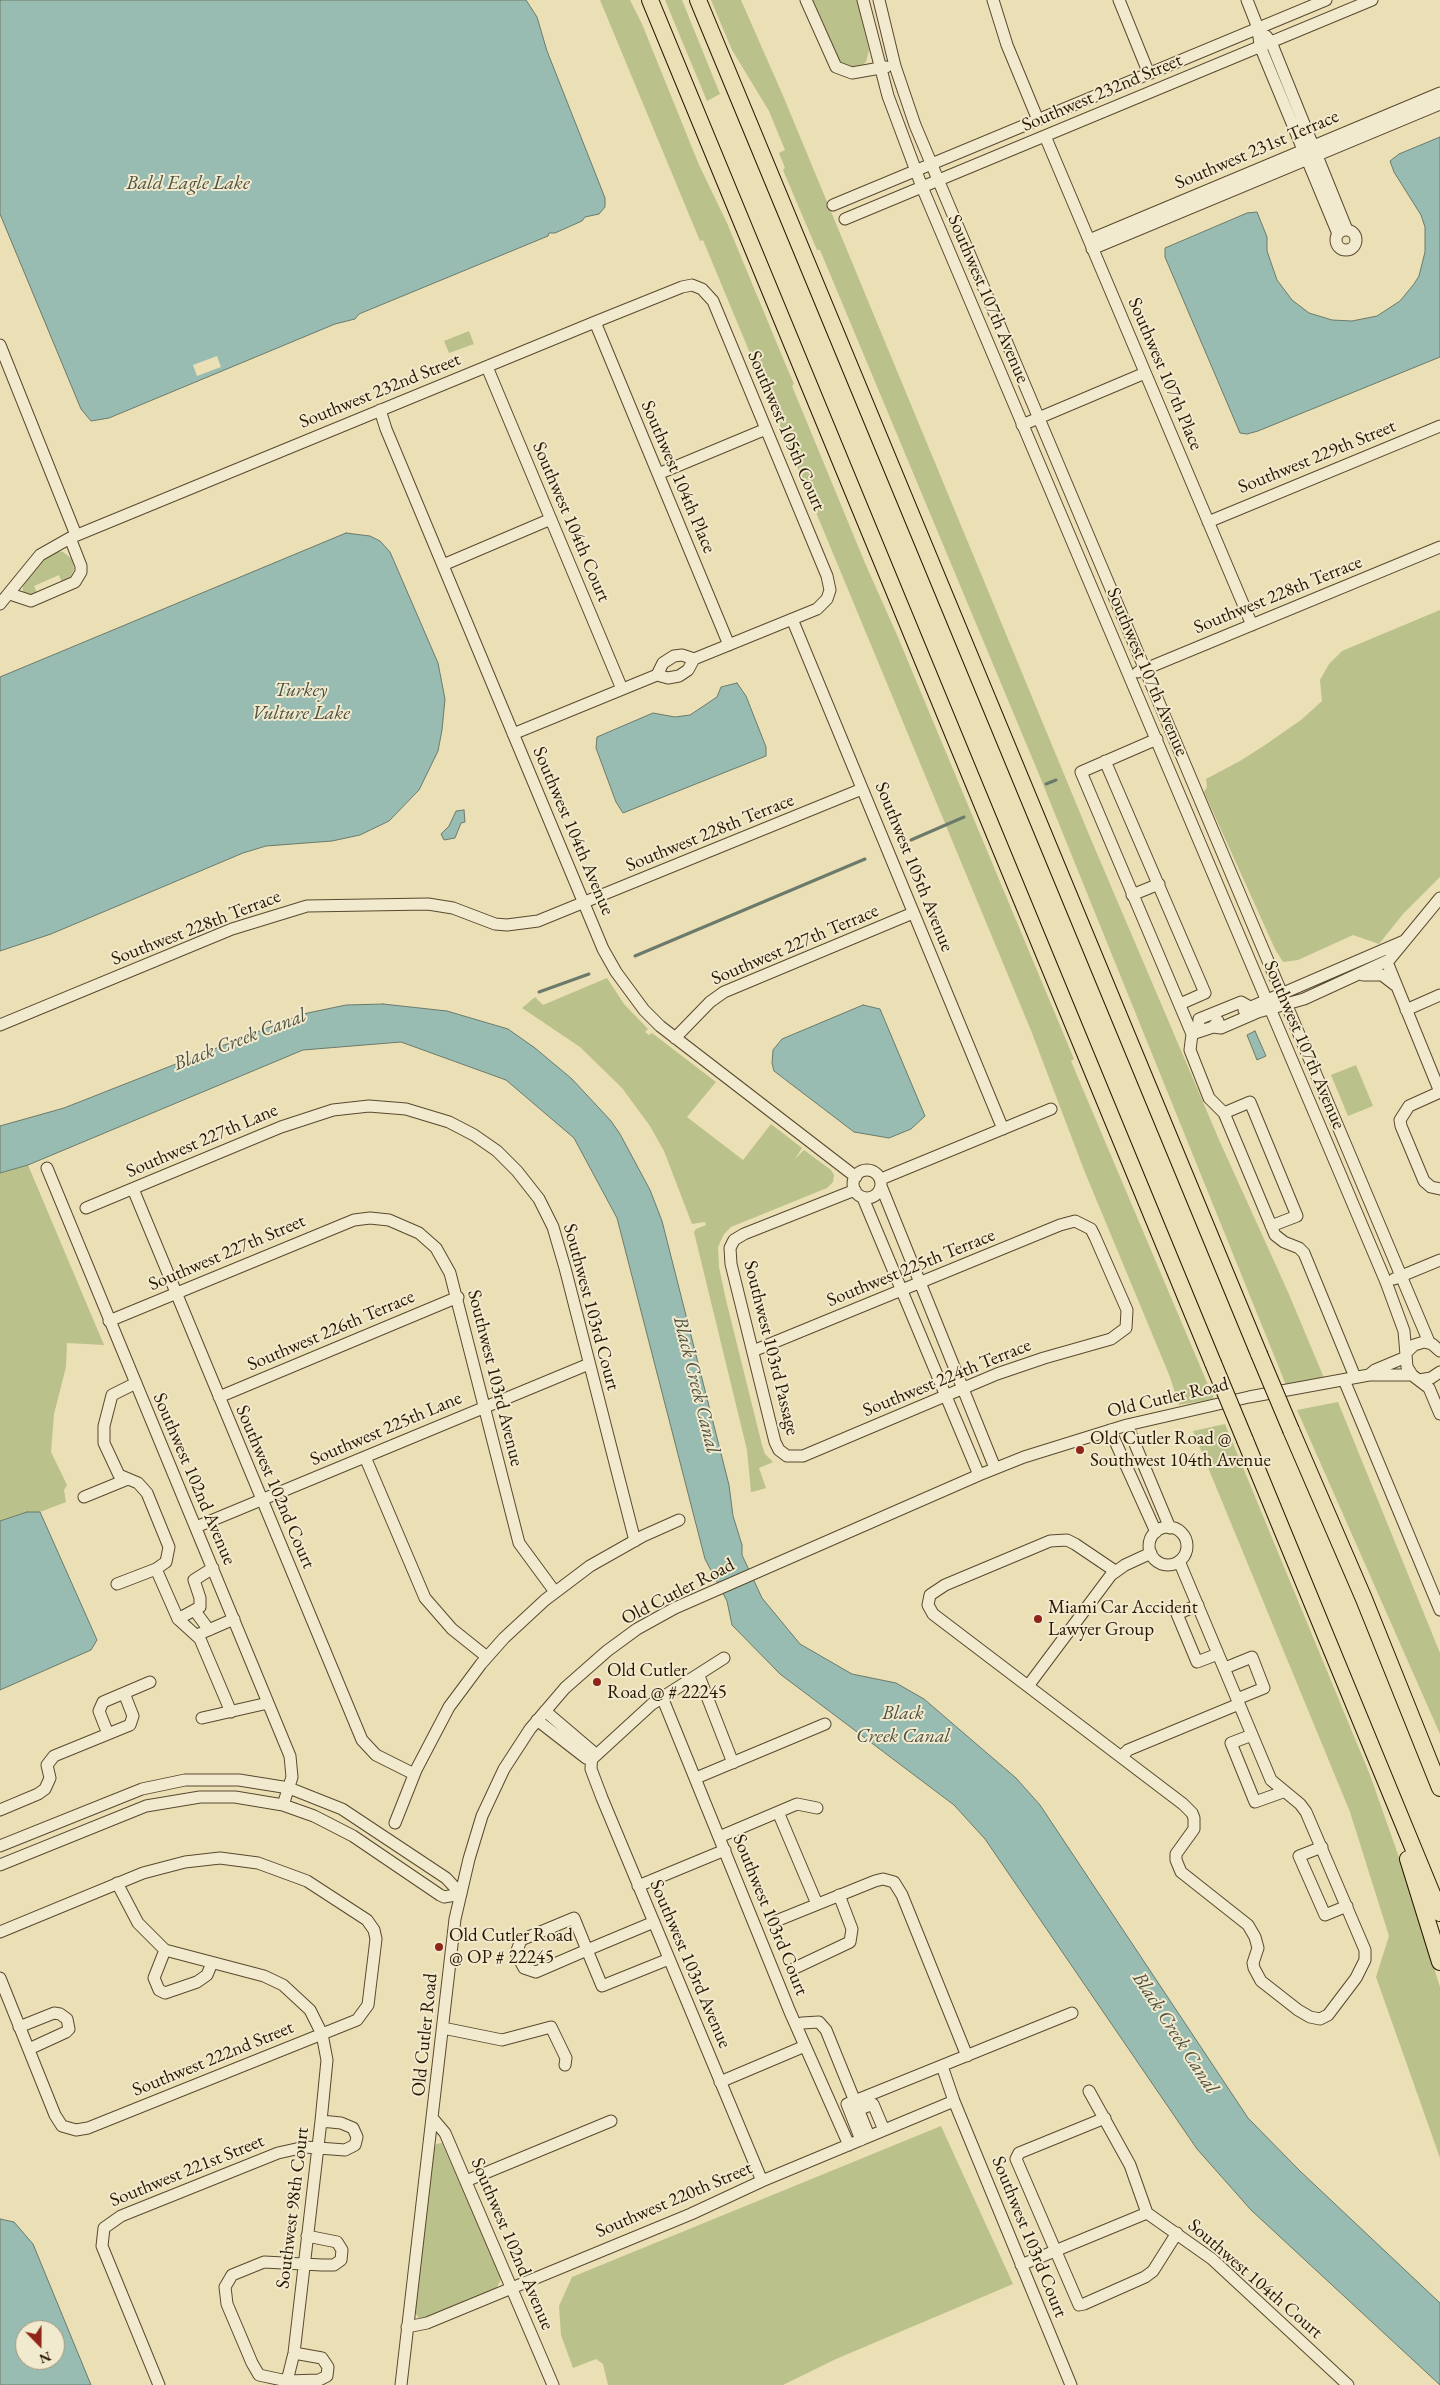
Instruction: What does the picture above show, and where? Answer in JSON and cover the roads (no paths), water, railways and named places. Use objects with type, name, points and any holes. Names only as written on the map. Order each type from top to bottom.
[{"type":"highway","points":[[650,0],[1440,1913]]},
{"type":"highway","points":[[698,0],[1259,1354],[1364,1599],[1440,1788]]},
{"type":"highway","points":[[1364,1599],[1440,1758]]},
{"type":"highway","points":[[1406,1832],[1406,1853],[1440,1962]]},
{"type":"street","points":[[806,0],[836,67],[852,73],[895,66]]},
{"type":"street","name":"Southwest 107th Avenue","points":[[863,0],[880,68],[915,171],[1022,425],[1157,739],[1401,1276],[1437,1348]]},
{"type":"street","name":"Southwest 107th Avenue","points":[[879,0],[895,66],[912,118],[1145,669],[1386,1282],[1404,1330],[1407,1367],[1416,1378],[1429,1388],[1440,1414]]},
{"type":"street","points":[[994,0],[1007,45],[1038,120]]},
{"type":"street","points":[[1119,0],[1148,74]]},
{"type":"street","points":[[1247,0],[1343,232]]},
{"type":"street","name":"Southwest 232nd Street","points":[[833,205],[1326,0]]},
{"type":"street","points":[[1292,32],[1355,0]]},
{"type":"street","name":"Southwest 232nd Street","points":[[845,219],[1372,0]]},
{"type":"street","name":"Southwest 231st Terrace","points":[[1091,244],[1310,152],[1440,93]]},
{"type":"street","name":"Southwest 231st Terrace","points":[[1310,152],[1440,104]]},
{"type":"street","name":"Southwest 107th Place","points":[[1045,136],[1252,625]]},
{"type":"street","name":"Southwest 232nd Street","points":[[0,604],[40,555],[73,536],[682,287],[699,287]]},
{"type":"street","name":"Southwest 105th Court","points":[[699,287],[713,301],[827,576],[830,594],[821,606],[792,619]]},
{"type":"street","name":"Southwest 104th Place","points":[[595,322],[730,645]]},
{"type":"street","points":[[0,345],[73,536],[81,566],[81,572],[75,582],[31,601],[10,594]]},
{"type":"street","name":"Southwest 104th Court","points":[[487,367],[622,690]]},
{"type":"street","points":[[1022,425],[1146,373]]},
{"type":"street","name":"Southwest 104th Avenue","points":[[380,410],[442,565],[603,949],[616,972],[644,1010],[675,1038],[856,1177]]},
{"type":"street","name":"Southwest 229th Street","points":[[1208,522],[1440,426]]},
{"type":"street","points":[[658,474],[766,429]]},
{"type":"street","points":[[442,565],[551,519]]},
{"type":"street","name":"Southwest 228th Terrace","points":[[1130,676],[1440,547]]},
{"type":"street","points":[[657,675],[663,663],[674,656],[682,655],[694,659],[792,619]]},
{"type":"street","name":"Southwest 105th Avenue","points":[[792,619],[1003,1129]]},
{"type":"street","points":[[513,734],[657,675],[668,678],[679,676],[688,670],[694,659]]},
{"type":"street","points":[[1157,739],[1081,772],[1132,895],[1180,1004],[1195,1033]]},
{"type":"street","points":[[1106,761],[1205,993],[1180,1004]]},
{"type":"street","name":"Southwest 228th Terrace","points":[[0,1025],[232,929],[306,906],[428,904],[453,908],[490,922],[507,925],[538,922],[862,789]]},
{"type":"street","points":[[1132,895],[1159,884]]},
{"type":"street","points":[[1195,1033],[1213,1026],[1218,1020],[1250,1007],[1277,1003],[1351,977],[1393,958],[1440,898]]},
{"type":"street","name":"Southwest 227th Terrace","points":[[675,1038],[710,1002],[724,992],[913,913]]},
{"type":"street","points":[[1213,1026],[1221,1028],[1405,941]]},
{"type":"street","points":[[1366,959],[1383,963],[1397,987],[1440,1092],[1414,1103],[1402,1114],[1401,1126],[1424,1181],[1436,1188]]},
{"type":"street","points":[[1351,977],[1382,975],[1397,987]]},
{"type":"street","points":[[1406,1010],[1440,995]]},
{"type":"street","points":[[1250,1007],[1241,1002],[1199,1019],[1190,1050],[1209,1098],[1224,1113],[1279,1239],[1299,1248],[1304,1253],[1350,1379],[1440,1610]]},
{"type":"street","points":[[1224,1113],[1250,1102],[1297,1216],[1272,1226]]},
{"type":"street","name":"Southwest 103rd Court","points":[[333,1110],[380,1106],[430,1115],[449,1122],[474,1135],[505,1158],[534,1192],[553,1227],[560,1248],[635,1540]]},
{"type":"street","points":[[859,1194],[875,1196],[881,1183],[1051,1109]]},
{"type":"street","name":"Southwest 227th Lane","points":[[86,1208],[281,1127],[333,1110]]},
{"type":"street","name":"Southwest 102nd Avenue","points":[[47,1168],[293,1764],[289,1788],[283,1805]]},
{"type":"street","points":[[979,1475],[859,1194],[856,1177],[860,1173],[869,1170],[877,1174],[995,1468]]},
{"type":"street","name":"Southwest 102nd Court","points":[[133,1189],[362,1740],[376,1756],[414,1774]]},
{"type":"street","name":"Southwest 103rd Passage","points":[[784,1454],[775,1442],[731,1264],[730,1248],[734,1240],[744,1234],[859,1194]]},
{"type":"street","name":"Southwest 103rd Avenue","points":[[359,1219],[378,1218],[397,1222],[426,1238],[446,1262],[458,1297],[519,1543],[555,1592]]},
{"type":"street","name":"Southwest 227th Street","points":[[110,1321],[332,1228],[359,1219]]},
{"type":"street","name":"Southwest 225th Terrace","points":[[753,1351],[1060,1225],[1075,1221],[1084,1224],[1095,1237],[1127,1310],[1127,1323],[1123,1331]]},
{"type":"street","points":[[1386,1282],[1440,1260]]},
{"type":"street","name":"Southwest 226th Terrace","points":[[219,1397],[458,1297]]},
{"type":"street","name":"Southwest 224th Terrace","points":[[784,1454],[793,1457],[803,1456],[962,1388],[1044,1358],[1111,1339],[1123,1331]]},
{"type":"street","name":"Old Cutler Road","points":[[1369,1375],[1375,1370],[1406,1355],[1418,1343],[1437,1348]]},
{"type":"street","name":"Southwest 225th Lane","points":[[196,1527],[589,1364]]},
{"type":"street","points":[[1416,1378],[1430,1378],[1440,1372]]},
{"type":"street","name":"Old Cutler Road","points":[[401,2385],[460,1894],[474,1841],[492,1793],[514,1752],[541,1715],[578,1676],[607,1650],[654,1620],[710,1592],[995,1468],[1127,1425],[1249,1397],[1369,1375],[1416,1378]]},
{"type":"street","points":[[117,1584],[156,1569],[163,1565],[168,1558],[168,1543],[146,1490],[135,1481],[122,1478],[116,1472],[103,1440],[111,1399],[117,1391],[136,1383]]},
{"type":"street","points":[[1127,1425],[1170,1528]]},
{"type":"street","points":[[1110,1430],[1130,1478],[1156,1532]]},
{"type":"street","points":[[365,1457],[425,1598],[446,1623],[487,1657]]},
{"type":"street","points":[[1130,1478],[1146,1472]]},
{"type":"street","points":[[84,1498],[128,1479]]},
{"type":"street","points":[[395,1823],[414,1774],[449,1707],[487,1657],[522,1620],[590,1566],[635,1540],[679,1520]]},
{"type":"street","points":[[1170,1528],[1177,1529],[1185,1538],[1186,1551],[1179,1561],[1174,1564],[1163,1564],[1151,1553],[1150,1542],[1156,1532],[1170,1528]]},
{"type":"street","points":[[1115,1571],[1076,1544],[1059,1540],[1042,1543],[945,1585],[930,1595],[928,1605],[934,1614],[1192,1813],[1194,1829],[1176,1854],[1180,1872],[1248,1925],[1257,1943],[1253,1963],[1255,1973],[1264,1984],[1298,2010],[1315,2019],[1328,2015],[1356,1978],[1365,1960],[1365,1950],[1306,1812],[1300,1804],[1283,1792],[1271,1780],[1179,1561]]},
{"type":"street","points":[[1028,1686],[1115,1571],[1151,1553]]},
{"type":"street","points":[[178,1619],[200,1607],[201,1601],[194,1580],[213,1568]]},
{"type":"street","points":[[156,1569],[178,1619],[182,1625],[197,1635],[231,1712]]},
{"type":"street","points":[[1198,1606],[1177,1614],[1180,1622],[1197,1662],[1218,1654]]},
{"type":"street","points":[[195,1611],[209,1630]]},
{"type":"street","points":[[197,1635],[234,1620]]},
{"type":"street","points":[[1121,1757],[1128,1750],[1264,1688],[1252,1657],[1225,1668]]},
{"type":"street","points":[[592,1759],[662,1697],[699,1676],[724,1658]]},
{"type":"street","points":[[699,1676],[733,1763]]},
{"type":"street","points":[[108,1734],[99,1711],[103,1702],[150,1682]]},
{"type":"street","points":[[0,1810],[38,1794],[45,1789],[50,1778],[47,1765],[54,1756],[130,1725],[133,1716],[124,1693]]},
{"type":"street","name":"Southwest 103rd Court","points":[[662,1697],[805,2046],[849,2145]]},
{"type":"street","points":[[202,1718],[268,1703]]},
{"type":"street","name":"Southwest 103rd Avenue","points":[[541,1715],[592,1751],[591,1769],[762,2181]]},
{"type":"street","points":[[696,1778],[826,1724]]},
{"type":"street","points":[[1252,1735],[1231,1743],[1255,1802],[1283,1792]]},
{"type":"street","points":[[0,1846],[124,1794],[168,1783],[222,1779],[257,1782],[289,1788],[335,1805],[358,1818],[446,1878],[460,1894]]},
{"type":"street","points":[[0,1865],[130,1811],[164,1802],[217,1796],[253,1799],[283,1805],[338,1827],[440,1895],[444,1897],[460,1894]]},
{"type":"street","points":[[719,1837],[797,1804],[817,1808]]},
{"type":"street","points":[[778,1812],[817,1904]]},
{"type":"street","points":[[1322,1847],[1299,1856],[1324,1915],[1347,1906]]},
{"type":"street","points":[[638,1886],[725,1850]]},
{"type":"street","name":"Southwest 222nd Street","points":[[29,2049],[54,2115],[62,2126],[70,2130],[88,2128],[351,2023],[366,2010],[370,1994],[376,1935],[370,1923],[362,1915],[313,1884],[284,1871],[245,1860],[197,1860],[154,1869],[117,1883]]},
{"type":"street","points":[[776,1921],[883,1879],[894,1882],[902,1895],[967,2056]]},
{"type":"street","points":[[0,1932],[117,1883],[138,1923],[165,1950],[154,1978],[159,1990],[165,1992],[197,1982],[207,1975],[212,1963]]},
{"type":"street","points":[[795,1968],[850,1942],[852,1929],[839,1895]]},
{"type":"street","points":[[654,1922],[587,1950],[532,1972],[524,1968],[516,1953],[521,1940],[574,1918],[587,1950],[602,1986],[669,1959]]},
{"type":"street","name":"Southwest 98th Court","points":[[165,1950],[264,1976],[283,1985],[310,2010],[322,2034],[327,2060],[322,2121],[303,2264],[294,2353],[287,2383]]},
{"type":"street","points":[[0,1978],[19,2027],[29,2049],[62,2035],[69,2029],[66,2019],[60,2014],[54,2013],[19,2027]]},
{"type":"street","points":[[853,2105],[938,2067],[1072,2013]]},
{"type":"street","points":[[802,2023],[814,2020],[823,2025],[865,2138]]},
{"type":"street","points":[[443,2028],[502,2040],[551,2027],[566,2058],[565,2065]]},
{"type":"street","points":[[720,2082],[805,2046]]},
{"type":"street","name":"Southwest 103rd Court","points":[[938,2067],[951,2103],[1071,2385]]},
{"type":"street","points":[[1021,2265],[1147,2213],[1130,2165],[1089,2092]]},
{"type":"street","name":"Southwest 220th Street","points":[[407,2327],[427,2323],[512,2288],[691,2214],[762,2181],[951,2103]]},
{"type":"street","points":[[853,2105],[873,2104],[884,2130]]},
{"type":"street","points":[[1105,2118],[1019,2153],[1016,2159],[1079,2304],[1084,2304],[1145,2278],[1153,2271],[1177,2233]]},
{"type":"street","name":"Southwest 102nd Avenue","points":[[434,2120],[445,2133],[553,2385]]},
{"type":"street","name":"Southwest 221st Street","points":[[158,2385],[102,2246],[103,2231],[108,2223],[121,2216],[278,2153],[305,2147],[345,2150],[352,2147],[357,2140],[355,2131],[348,2125],[322,2121]]},
{"type":"street","points":[[466,2181],[610,2121]]},
{"type":"street","name":"Southwest 104th Court","points":[[1147,2213],[1212,2259],[1348,2385]]},
{"type":"street","points":[[294,2353],[322,2358],[327,2363],[329,2371],[324,2379],[287,2383],[267,2378],[255,2370],[227,2304],[225,2287],[232,2275],[257,2264],[271,2261],[334,2264],[342,2258],[342,2248],[337,2242],[307,2236]]},
{"type":"water","name":"Bald Eagle Lake","points":[[0,0],[526,0],[537,17],[547,51],[605,198],[605,207],[599,214],[585,217],[582,221],[555,233],[549,233],[548,236],[359,314],[355,319],[335,324],[109,418],[91,421],[81,409],[0,214]]},
{"type":"water","points":[[1440,137],[1440,357],[1258,431],[1247,434],[1240,433],[1165,257],[1165,248],[1247,213],[1257,212],[1267,237],[1267,251],[1277,280],[1292,300],[1309,313],[1332,320],[1352,321],[1377,316],[1400,301],[1414,284],[1419,276],[1425,252],[1425,227],[1421,215],[1394,172],[1390,161],[1399,154]]},
{"type":"water","name":"Turkey Vulture Lake","points":[[346,533],[370,536],[380,541],[390,552],[438,663],[445,699],[442,730],[438,751],[419,790],[389,821],[360,835],[332,841],[266,846],[243,853],[51,934],[0,951],[0,677]]},
{"type":"water","points":[[737,683],[746,696],[766,747],[766,756],[623,813],[616,802],[596,748],[597,737],[653,713],[675,717],[690,715],[717,697],[721,687]]},
{"type":"water","points":[[464,810],[465,822],[461,823],[455,838],[444,840],[441,834],[449,826],[456,811]]},
{"type":"water","name":"Black Creek Canal","points":[[383,1004],[447,1011],[508,1029],[535,1048],[572,1079],[611,1121],[650,1190],[662,1221],[729,1485],[733,1516],[742,1545],[742,1555],[762,1598],[800,1644],[852,1674],[896,1683],[924,1699],[1016,1778],[1040,1805],[1248,2118],[1300,2171],[1440,2303],[1440,2385],[1251,2210],[1197,2149],[985,1839],[954,1805],[780,1674],[732,1625],[727,1601],[705,1559],[617,1218],[574,1138],[506,1080],[401,1042],[303,1050],[28,1165],[0,1173],[0,1126],[64,1108],[303,1014],[346,1005]]},
{"type":"water","points":[[863,1005],[880,1009],[925,1116],[911,1129],[889,1138],[854,1132],[774,1071],[772,1063],[773,1050],[782,1039]]},
{"type":"water","points":[[1255,1031],[1266,1056],[1257,1060],[1247,1035]]},
{"type":"water","points":[[27,1512],[40,1512],[97,1640],[91,1650],[0,1690],[0,1521]]},
{"type":"water","points":[[0,2219],[14,2222],[33,2244],[64,2320],[15,2320],[15,2370],[65,2370],[65,2322],[91,2385],[0,2385]]},
{"type":"waterway","points":[[1046,784],[1056,780]]},
{"type":"waterway","points":[[911,840],[964,817]]},
{"type":"waterway","points":[[635,956],[865,859]]},
{"type":"waterway","points":[[539,992],[589,974]]},
{"type":"place","name":"Old Cutler Road @ Southwest 104th Avenue","points":[[1080,1450]]},
{"type":"place","name":"Miami Car Accident Lawyer Group","points":[[1038,1619]]},
{"type":"place","name":"Old Cutler Road @ # 22245","points":[[597,1682]]},
{"type":"place","name":"Old Cutler Road @ OP # 22245","points":[[439,1947]]}]
